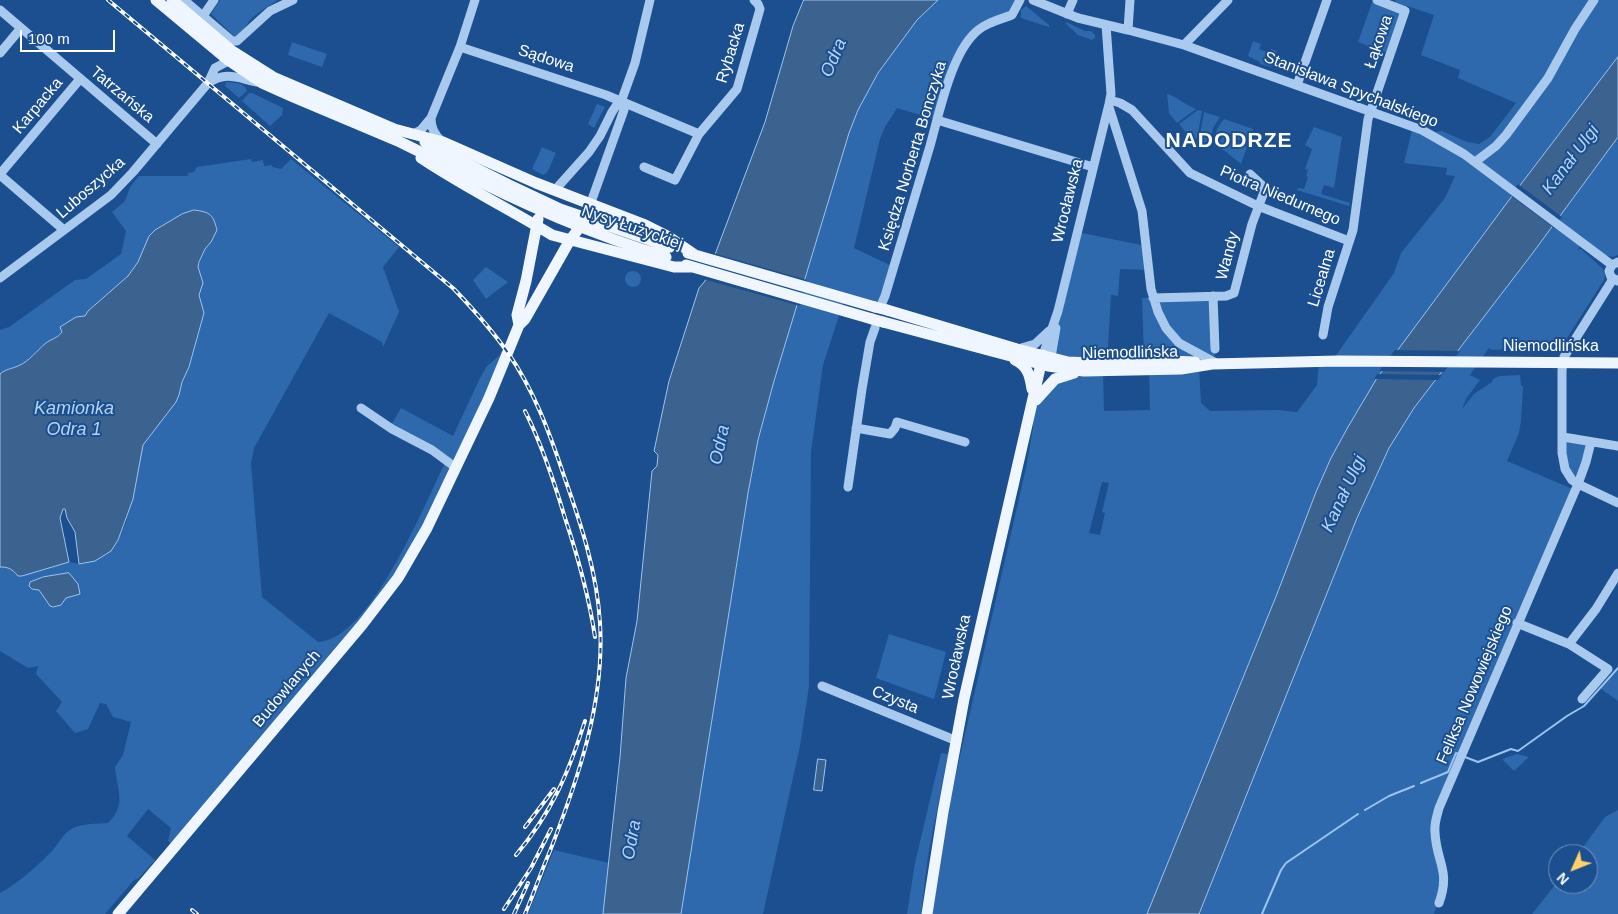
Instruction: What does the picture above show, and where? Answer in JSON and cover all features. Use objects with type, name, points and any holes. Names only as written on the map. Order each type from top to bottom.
[{"type":"main road","name":"Nysy Łużyckiej","points":[[156,0],[207,43],[224,63],[262,83],[400,142],[508,185],[692,267],[844,310],[877,323],[1002,354],[1046,361]]},
{"type":"main road","name":"Nysy Łużyckiej","points":[[172,0],[221,42],[251,64],[280,81],[394,129],[454,163]]},
{"type":"main road","points":[[394,129],[415,133],[443,142],[555,190],[658,231],[695,255]]},
{"type":"main road","points":[[400,142],[448,176],[552,235],[570,240],[672,258]]},
{"type":"main road","name":"Budowlanych","points":[[519,324],[517,315],[537,225],[543,206],[555,190]]},
{"type":"main road","name":"Budowlanych","points":[[118,914],[379,605],[411,558],[489,398],[519,324],[525,319],[570,240],[583,223],[590,204]]},
{"type":"main road","name":"Nysy Łużyckiej","points":[[672,258],[695,255],[843,298],[881,306],[1017,349],[1046,361]]},
{"type":"main road","points":[[1002,354],[1020,362],[1026,368],[1034,402]]},
{"type":"main road","name":"Niemodlińska","points":[[1046,361],[1084,371],[1181,369],[1214,364]]},
{"type":"main road","name":"Niemodlińska","points":[[1046,361],[1080,363],[1180,361],[1214,364],[1343,361],[1618,364]]},
{"type":"main road","name":"Wrocławska","points":[[927,914],[942,812],[964,700],[989,587],[1034,402],[1046,361]]},
{"type":"main road","points":[[1034,402],[1055,379],[1084,371]]},
{"type":"street","points":[[184,0],[232,41],[241,39],[256,22],[270,11],[293,0]]},
{"type":"street","points":[[203,16],[214,0]]},
{"type":"street","points":[[415,133],[422,130],[431,118],[460,47],[475,0]]},
{"type":"street","points":[[555,190],[589,152],[612,112],[621,102],[635,63],[650,0]]},
{"type":"street","name":"Rybacka","points":[[644,166],[674,180],[699,134],[737,89],[760,9],[754,0]]},
{"type":"street","name":"Księdza Norberta Bonczyka","points":[[881,306],[886,296],[937,120],[958,60],[975,32],[1012,15],[1020,0]]},
{"type":"street","name":"Stanisława Spychalskiego","points":[[1033,0],[1067,14],[1184,45],[1422,130],[1450,145],[1475,162],[1584,243],[1615,263]]},
{"type":"street","points":[[1067,14],[1073,0]]},
{"type":"street","points":[[1121,0],[1130,2],[1128,30]]},
{"type":"street","points":[[1184,45],[1228,0]]},
{"type":"street","points":[[1297,85],[1327,0]]},
{"type":"street","name":"Łąkowa","points":[[1371,111],[1405,11],[1377,0]]},
{"type":"street","points":[[1475,162],[1496,146],[1506,135],[1548,78],[1575,29],[1594,0]]},
{"type":"street","name":"Tatrzańska","points":[[0,10],[157,144]]},
{"type":"street","points":[[1106,25],[1109,103],[1142,211],[1152,298],[1163,323],[1172,336],[1182,345],[1214,364]]},
{"type":"street","points":[[0,53],[21,28]]},
{"type":"street","name":"Sądowa","points":[[460,47],[606,95],[699,134]]},
{"type":"street","points":[[224,63],[237,59],[251,64]]},
{"type":"street","name":"Luboszycka","points":[[0,278],[98,206],[122,184],[208,83],[215,68],[224,63]]},
{"type":"street","points":[[208,83],[216,78],[228,75],[262,83]]},
{"type":"street","name":"Karpacka","points":[[0,175],[80,79]]},
{"type":"street","points":[[590,204],[624,110],[621,102]]},
{"type":"street","name":"Piotra Niedurnego","points":[[1109,103],[1128,107],[1190,173],[1258,206],[1349,241]]},
{"type":"street","name":"Wrocławska","points":[[1046,361],[1109,103]]},
{"type":"street","name":"Licealna","points":[[1323,335],[1328,307],[1355,217],[1365,134],[1371,111]]},
{"type":"street","points":[[431,118],[433,132],[443,142]]},
{"type":"street","points":[[937,120],[1093,167]]},
{"type":"street","name":"Wandy","points":[[1152,298],[1231,295],[1236,289],[1264,187],[1250,174]]},
{"type":"street","points":[[0,175],[64,230]]},
{"type":"street","points":[[1615,263],[1609,274],[1616,280],[1568,349],[1562,364],[1562,437],[1563,461],[1565,469],[1572,480],[1618,503]]},
{"type":"street","points":[[1213,296],[1215,349]]},
{"type":"street","name":"Wrocławska","points":[[1046,361],[1052,327],[1058,310]]},
{"type":"street","points":[[848,486],[870,342],[877,323]]},
{"type":"street","points":[[1017,349],[1030,346],[1039,341],[1052,327]]},
{"type":"street","points":[[1180,361],[1183,357],[1182,345]]},
{"type":"street","points":[[360,408],[392,429],[432,450],[455,467]]},
{"type":"street","points":[[856,428],[890,434],[897,422],[965,442]]},
{"type":"street","points":[[1562,437],[1618,446]]},
{"type":"street","name":"Feliksa Nowowiejskiego","points":[[1438,903],[1444,880],[1444,871],[1435,834],[1438,808],[1578,484],[1591,442]]},
{"type":"street","points":[[1569,644],[1596,609],[1618,573]]},
{"type":"street","points":[[1518,623],[1569,644],[1608,669],[1582,699]]},
{"type":"street","name":"Czysta","points":[[822,686],[957,741]]},
{"type":"shaded area","points":[[220,0],[278,0],[254,16],[242,32],[235,37],[211,14]]},
{"type":"shaded area","points":[[938,0],[1020,0],[1014,11],[968,41],[937,120],[897,108],[880,139],[854,248],[894,267],[883,307],[845,297],[823,365],[811,452],[809,686],[800,746],[763,914],[681,914],[748,493],[758,440],[774,381],[849,133],[858,110],[878,73],[917,20]]},
{"type":"shaded area","points":[[1373,0],[1393,6],[1396,0],[1618,0],[1618,57],[1377,378],[1316,492],[1277,594],[1147,914],[932,914],[950,800],[1026,468],[1033,428],[1033,412],[1045,391],[1055,379],[1103,371],[1104,411],[1150,410],[1149,370],[1199,368],[1201,403],[1210,411],[1278,410],[1297,412],[1317,385],[1319,362],[1332,361],[1394,273],[1401,253],[1445,198],[1455,176],[1446,175],[1447,168],[1404,163],[1413,126],[1435,132],[1442,131],[1467,142],[1479,144],[1490,137],[1516,103],[1458,78],[1460,70],[1421,55],[1434,15],[1407,6],[1390,54],[1358,42]],"holes":[[[1102,482],[1109,483],[1102,512],[1105,513],[1100,535],[1089,533]]]},
{"type":"shaded area","points":[[1026,6],[1049,27],[1021,18],[1021,10]]},
{"type":"shaded area","points":[[1066,22],[1085,31],[1091,31],[1095,38],[1092,40],[1078,35]]},
{"type":"shaded area","points":[[1253,41],[1261,44],[1259,49],[1269,53],[1271,49],[1277,51],[1271,67],[1260,64],[1260,62],[1248,56]]},
{"type":"shaded area","points":[[292,42],[327,54],[322,67],[288,55]]},
{"type":"shaded area","points":[[226,82],[241,84],[247,91],[239,98],[225,86]]},
{"type":"shaded area","points":[[249,93],[283,108],[282,115],[270,126],[242,101]]},
{"type":"shaded area","points":[[1167,94],[1196,109],[1177,123],[1169,113]]},
{"type":"shaded area","points":[[597,104],[605,107],[594,128],[588,124]]},
{"type":"shaded area","points":[[1198,110],[1202,111],[1197,139],[1188,135],[1179,124]]},
{"type":"shaded area","points":[[1204,112],[1220,117],[1213,128],[1210,145],[1199,140]]},
{"type":"shaded area","points":[[1224,119],[1253,129],[1248,145],[1226,132],[1214,143],[1217,129]]},
{"type":"shaded area","points":[[1314,127],[1342,137],[1334,188],[1324,185],[1321,194],[1350,203],[1349,206],[1297,190],[1298,188],[1304,189],[1308,177],[1306,176],[1308,170],[1305,169],[1312,149],[1305,145]]},
{"type":"shaded area","points":[[1226,134],[1247,147],[1241,164],[1225,151],[1214,146]]},
{"type":"shaded area","points":[[1618,137],[1618,255],[1605,255],[1584,243],[1578,250],[1581,249],[1603,269],[1604,280],[1562,346],[1549,351],[1515,351],[1509,343],[1506,349],[1492,350],[1489,348],[1470,375],[1480,380],[1466,399],[1462,409],[1474,394],[1492,382],[1493,379],[1499,376],[1520,375],[1521,386],[1523,386],[1521,421],[1519,433],[1507,461],[1575,490],[1436,818],[1441,895],[1434,914],[1199,914],[1357,518],[1389,448],[1414,408],[1532,254]]},
{"type":"shaded area","points":[[542,147],[556,153],[547,173],[543,175],[532,169]]},
{"type":"shaded area","points":[[251,159],[252,162],[263,160],[264,166],[272,165],[272,167],[281,169],[291,159],[399,247],[383,267],[399,312],[383,347],[382,342],[329,313],[254,448],[251,464],[262,597],[318,642],[337,636],[356,620],[375,596],[409,539],[444,465],[444,461],[390,427],[401,408],[453,436],[487,366],[502,351],[506,358],[411,558],[175,846],[168,841],[171,828],[148,809],[127,836],[155,860],[139,878],[134,880],[105,914],[0,914],[0,893],[34,868],[52,851],[67,832],[82,825],[108,823],[114,816],[119,803],[115,767],[123,755],[131,722],[113,717],[106,704],[100,703],[88,729],[75,733],[56,711],[62,702],[36,674],[38,666],[28,668],[0,651],[0,567],[10,569],[18,576],[69,562],[79,564],[111,551],[126,522],[143,445],[176,402],[189,367],[202,321],[199,295],[203,283],[198,267],[205,249],[182,214],[155,230],[149,236],[138,262],[128,276],[88,311],[85,316],[76,317],[60,327],[62,332],[60,334],[46,343],[26,361],[0,374],[0,330],[9,327],[75,280],[86,279],[121,254],[126,231],[112,212],[125,201],[130,187],[139,176],[188,176],[188,173],[194,172],[197,167]],"holes":[[[43,577],[76,595],[50,606],[39,590],[29,584]]]},
{"type":"shaded area","points":[[1077,232],[1146,246],[1148,270],[1120,269],[1118,296],[1111,295],[1107,363],[1051,357]]},
{"type":"shaded area","points":[[486,267],[508,282],[486,299],[473,280]]},
{"type":"shaded area","points":[[630,271],[636,271],[641,276],[639,285],[630,287],[625,282],[625,276]]},
{"type":"shaded area","points":[[1213,296],[1215,356],[1144,357],[1142,298]]},
{"type":"shaded area","points":[[1563,437],[1591,442],[1578,484],[1568,476]]},
{"type":"shaded area","points":[[889,634],[946,652],[934,699],[876,678]]},
{"type":"shaded area","points":[[1618,668],[1618,701],[1600,688]]},
{"type":"shaded area","points":[[941,753],[948,754],[928,856],[921,914],[907,914],[915,863]]},
{"type":"shaded area","points":[[1517,754],[1529,757],[1514,771],[1502,759]]},
{"type":"shaded area","points":[[1618,810],[1618,914],[1532,914],[1548,894],[1598,894],[1598,844],[1585,844],[1605,817]]},
{"type":"shaded area","points":[[554,850],[609,863],[603,914],[528,914]]},
{"type":"water","name":"Odra","points":[[804,0],[938,0],[917,20],[878,73],[858,110],[849,133],[774,381],[758,440],[748,493],[681,914],[603,914],[620,757],[626,678],[637,621],[652,471],[657,466],[658,455],[654,451],[669,381],[699,288],[705,281],[765,122],[793,26]]},
{"type":"water","name":"Kanał Ulgi","points":[[1618,57],[1618,137],[1532,254],[1414,408],[1389,448],[1357,518],[1199,914],[1147,914],[1277,594],[1316,492],[1331,458],[1348,427],[1377,378]]},
{"type":"water","name":"Kamionka Odra 1","points":[[194,210],[208,213],[214,221],[217,230],[205,249],[198,267],[203,283],[199,295],[204,313],[189,367],[176,402],[143,445],[133,499],[118,540],[111,551],[95,561],[79,564],[75,532],[67,518],[65,509],[63,509],[60,518],[69,562],[22,576],[18,576],[8,568],[0,567],[0,374],[26,361],[62,332],[60,327],[76,317],[85,316],[88,311],[128,276],[138,262],[149,236],[155,230],[182,214]]},
{"type":"water","points":[[69,573],[78,584],[80,594],[66,598],[61,605],[50,606],[39,590],[32,589],[29,586],[30,582],[43,577]]},
{"type":"water","points":[[818,759],[826,760],[822,791],[814,790]]},
{"type":"pier","points":[[1518,184],[1562,217],[1554,228],[1510,195]]},
{"type":"pier","points":[[713,253],[807,280],[800,306],[703,279]]},
{"type":"pier","points":[[1395,350],[1460,351],[1444,372],[1379,371]]},
{"type":"pier","points":[[1377,374],[1442,375],[1438,380],[1374,379]]},
{"type":"waterway","points":[[1465,757],[1478,762],[1511,749],[1518,751],[1584,706],[1618,668]]},
{"type":"waterway","points":[[1421,783],[1448,772],[1456,753],[1458,754]]},
{"type":"waterway","points":[[1365,810],[1389,796],[1414,786]]},
{"type":"waterway","points":[[1262,914],[1281,870],[1286,863],[1358,814]]},
{"type":"railway","points":[[108,0],[454,289],[502,344],[526,382],[533,397],[553,444],[592,567],[600,623],[600,653],[594,711],[579,768],[560,824],[525,914]]},
{"type":"railway","points":[[525,411],[547,463],[579,562],[595,637]]},
{"type":"railway","points":[[516,855],[540,823],[558,792],[585,721]]},
{"type":"railway","points":[[525,827],[554,789]]},
{"type":"railway","points":[[504,909],[531,868],[551,829]]},
{"type":"railway","points":[[514,914],[528,883]]},
{"type":"railway","points":[[192,910],[197,914]]},
{"type":"district","name":"NADODRZE","points":[[1229,141]]}]
